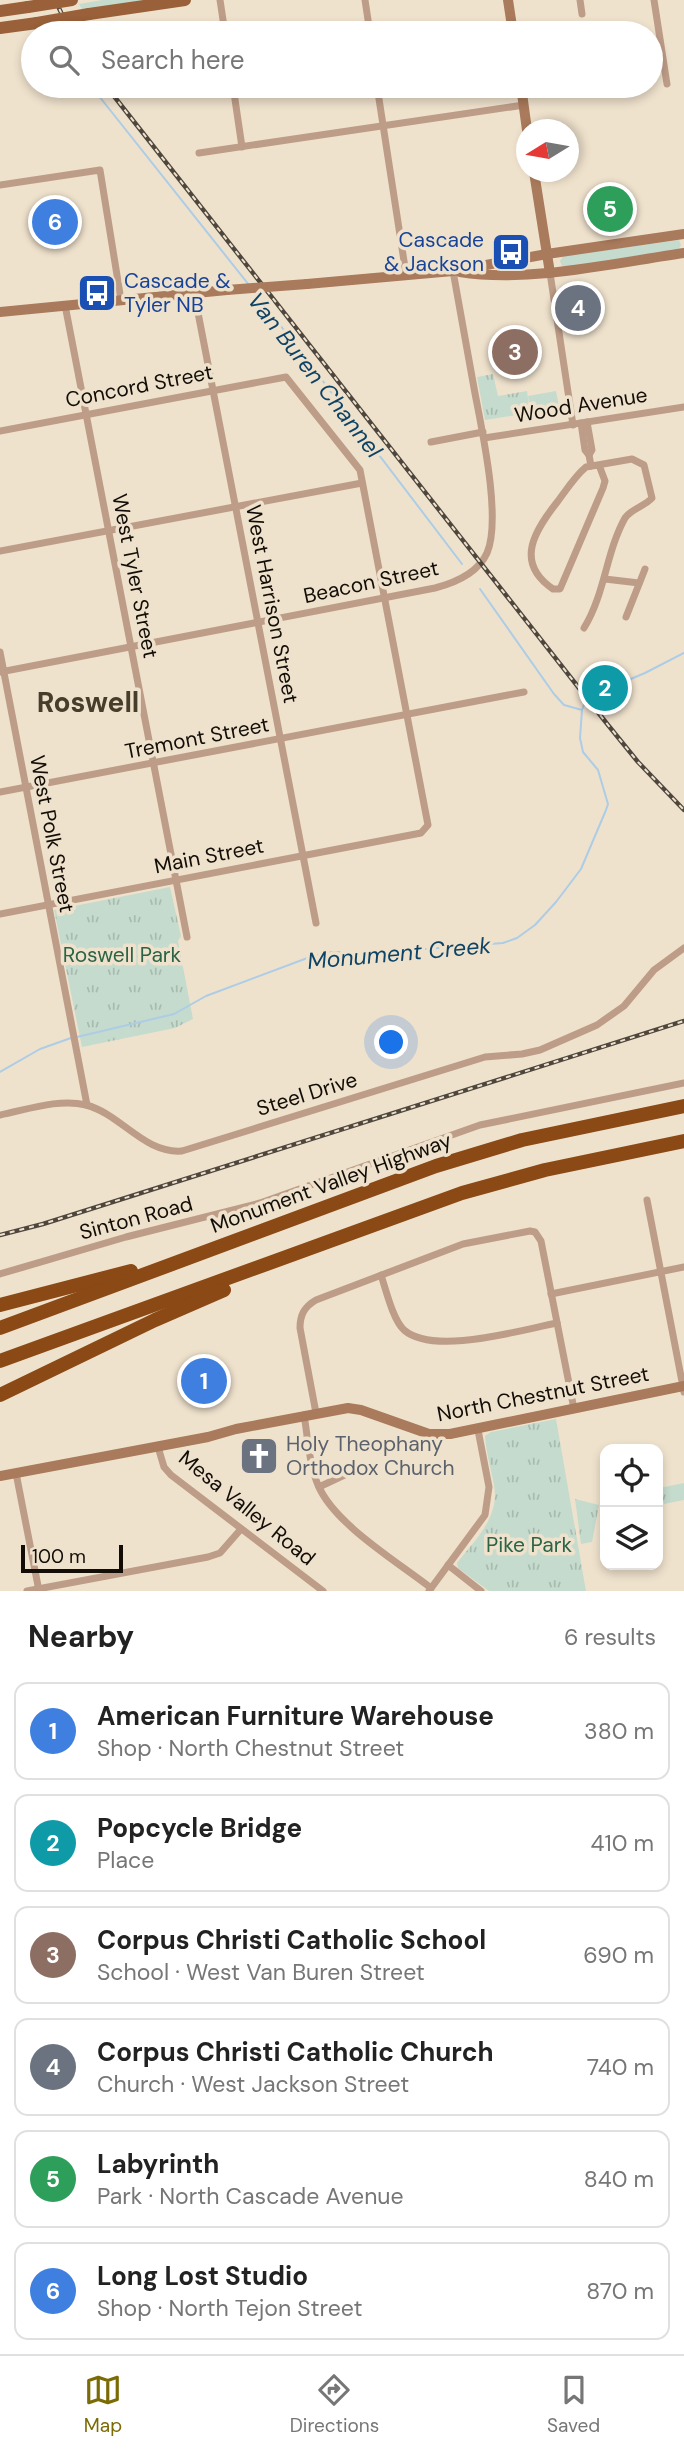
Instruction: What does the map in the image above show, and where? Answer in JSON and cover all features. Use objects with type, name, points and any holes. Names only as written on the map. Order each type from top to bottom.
[{"type":"highway","name":"Monument Valley Highway","points":[[0,1328],[461,1158],[531,1138],[684,1107]]},
{"type":"highway","points":[[0,1361],[429,1204],[497,1182],[684,1141]]},
{"type":"highway","points":[[0,1395],[300,1252]]},
{"type":"highway","points":[[0,1305],[196,1254]]},
{"type":"main road","points":[[0,11],[72,0]]},
{"type":"main road","points":[[50,21],[184,0]]},
{"type":"main road","points":[[508,0],[511,21]]},
{"type":"main road","points":[[0,28],[21,25]]},
{"type":"main road","points":[[523,98],[526,119]]},
{"type":"main road","points":[[536,182],[550,273]]},
{"type":"main road","points":[[0,312],[227,289],[453,271],[684,234]]},
{"type":"main road","points":[[453,271],[474,274],[550,273],[684,253]]},
{"type":"main road","points":[[491,274],[535,264],[547,254]]},
{"type":"main road","name":"North Chestnut Street","points":[[0,1476],[158,1447],[304,1415],[354,1408],[429,1434],[478,1430],[684,1388]]},
{"type":"street","points":[[220,0],[223,21]]},
{"type":"street","points":[[365,0],[368,21]]},
{"type":"street","points":[[580,0],[582,14]]},
{"type":"street","points":[[654,0],[657,21]]},
{"type":"street","points":[[663,58],[667,84]]},
{"type":"street","points":[[235,98],[242,147]]},
{"type":"street","points":[[379,98],[406,274]]},
{"type":"street","points":[[199,153],[524,105]]},
{"type":"street","points":[[0,185],[100,170],[121,300]]},
{"type":"street","points":[[453,271],[483,435]]},
{"type":"street","points":[[550,273],[581,424],[592,450],[589,455],[595,466],[605,481],[560,589],[553,589],[536,570],[532,557],[532,541],[538,526],[580,472],[595,466],[632,459],[642,462],[646,468],[652,498],[627,515],[608,562],[605,579],[591,616],[584,628]]},
{"type":"street","name":"West Harrison Street","points":[[194,292],[316,923]]},
{"type":"street","name":"West Tyler Street","points":[[65,304],[187,937]]},
{"type":"street","name":"Concord Street","points":[[0,431],[285,377],[360,471],[362,483]]},
{"type":"street","name":"Wood Avenue","points":[[431,442],[581,424],[684,407]]},
{"type":"street","name":"Beacon Street","points":[[2,671],[385,598],[454,582],[476,568],[489,549],[491,499],[483,435]]},
{"type":"street","points":[[0,551],[362,483],[407,714]]},
{"type":"street","points":[[626,617],[645,569]]},
{"type":"street","points":[[605,579],[639,583]]},
{"type":"street","name":"West Polk Street","points":[[0,652],[87,1105]]},
{"type":"street","name":"Tremont Street","points":[[0,792],[153,765],[524,692]]},
{"type":"street","name":"Main Street","points":[[0,914],[425,831],[428,825],[407,714]]},
{"type":"street","name":"Steel Drive","points":[[87,1105],[155,1147],[182,1151],[485,1057],[530,1052],[568,1039],[612,1016],[624,1006],[654,970],[684,948]]},
{"type":"street","name":"Sinton Road","points":[[0,1274],[125,1237],[273,1199],[480,1125],[684,1083]]},
{"type":"street","points":[[0,1115],[63,1104],[87,1105]]},
{"type":"street","points":[[647,1200],[684,1388]]},
{"type":"street","points":[[316,1413],[300,1328],[303,1311],[316,1300],[463,1244],[524,1231],[535,1232],[541,1241],[574,1409]]},
{"type":"street","points":[[551,1294],[684,1267]]},
{"type":"street","points":[[381,1275],[399,1323],[414,1335],[432,1341],[455,1342],[557,1323]]},
{"type":"street","points":[[304,1415],[319,1487],[326,1500],[341,1517],[430,1589],[482,1521],[488,1504],[489,1487],[478,1430]]},
{"type":"street","name":"Mesa Valley Road","points":[[158,1447],[164,1467],[171,1475],[323,1591]]},
{"type":"street","points":[[319,1487],[353,1471]]},
{"type":"street","points":[[16,1473],[39,1590]]},
{"type":"street","points":[[27,1591],[208,1557],[220,1553],[241,1529]]},
{"type":"street","points":[[447,1565],[481,1591]]},
{"type":"green space","points":[[102,0],[165,0],[83,12],[79,4]]},
{"type":"green space","points":[[679,240],[681,245],[678,250],[574,266],[562,266],[560,261],[563,256]]},
{"type":"green space","points":[[493,374],[498,396],[527,391],[530,413],[485,420],[477,377]]},
{"type":"green space","points":[[556,391],[559,406],[530,411],[528,396]]},
{"type":"green space","name":"Roswell Park","points":[[170,887],[181,936],[178,941],[193,1019],[175,1028],[82,1047],[54,910]]},
{"type":"green space","name":"Pike Park","points":[[556,1419],[586,1591],[489,1591],[458,1568],[457,1563],[485,1527],[493,1507],[494,1485],[485,1436],[491,1432]]},
{"type":"green space","points":[[684,1483],[684,1500],[664,1504],[663,1487]]},
{"type":"green space","points":[[575,1499],[599,1505],[592,1542],[581,1544]]},
{"type":"waterway","name":"Van Buren Channel","points":[[101,98],[249,285]]},
{"type":"waterway","name":"Van Buren Channel","points":[[255,292],[462,564]]},
{"type":"waterway","name":"Van Buren Channel","points":[[480,589],[554,694],[564,705],[582,710]]},
{"type":"waterway","name":"Monument Creek","points":[[77,1037],[174,1014],[206,996],[310,957],[331,952],[387,952],[503,943],[517,938],[535,925],[581,869],[608,804],[598,770],[583,752],[580,738],[585,702],[595,694],[684,653]]},
{"type":"waterway","name":"Monument Creek","points":[[0,1072],[40,1049],[71,1038]]},
{"type":"railway","points":[[55,0],[65,21]]},
{"type":"railway","points":[[115,98],[608,725],[638,762],[684,810]]},
{"type":"railway","points":[[0,1235],[43,1224],[684,1021]]},
{"type":"place","name":"Labyrinth","points":[[610,209]]},
{"type":"place","name":"Long Lost Studio","points":[[55,222]]},
{"type":"place","name":"Cascade & Jackson","points":[[511,252]]},
{"type":"place","name":"Cascade & Tyler NB","points":[[97,293]]},
{"type":"place","name":"Corpus Christi Catholic Church","points":[[578,308]]},
{"type":"place","name":"Corpus Christi Catholic School","points":[[515,352]]},
{"type":"place","name":"Popcycle Bridge","points":[[605,688]]},
{"type":"place","name":"American Furniture Warehouse","points":[[204,1381]]},
{"type":"place","name":"Holy Theophany Orthodox Church","points":[[259,1456]]},
{"type":"district","name":"Roswell","points":[[88,702]]}]
